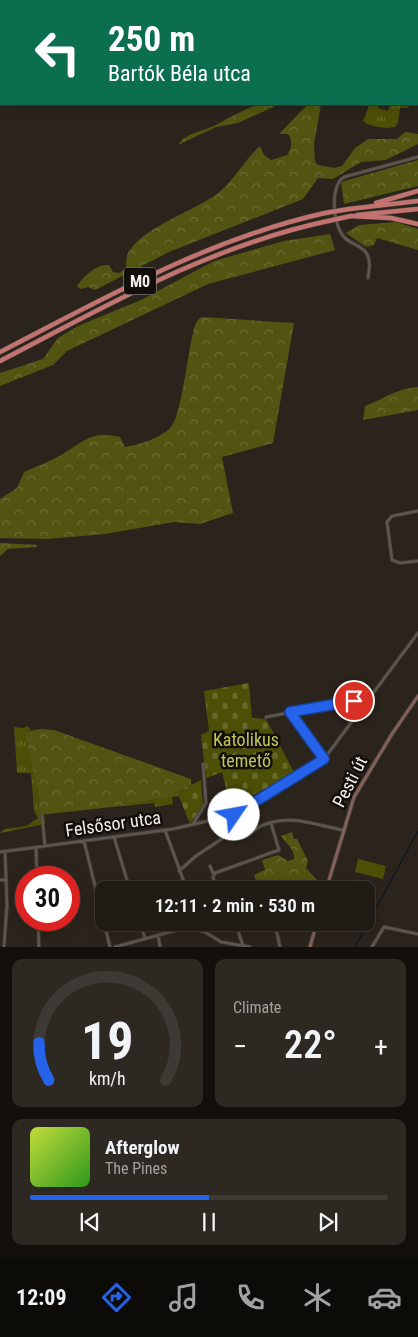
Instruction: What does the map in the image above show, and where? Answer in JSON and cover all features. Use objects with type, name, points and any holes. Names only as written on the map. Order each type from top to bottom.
[{"type":"highway","points":[[373,205],[418,191]]},
{"type":"highway","name":"M0","points":[[0,352],[198,253],[262,230],[325,213],[373,205],[418,201]]},
{"type":"highway","name":"M0","points":[[0,361],[193,264],[259,239],[350,216],[418,209]]},
{"type":"highway","points":[[350,216],[391,218],[418,224]]},
{"type":"main road","name":"Pesti út","points":[[329,881],[349,808],[362,783],[418,696]]},
{"type":"main road","points":[[310,947],[314,931]]},
{"type":"street","points":[[368,278],[370,264],[366,252],[344,238],[339,227],[334,198],[336,184],[344,177],[418,157]]},
{"type":"street","points":[[418,511],[392,516],[387,522],[390,557],[392,560],[400,563],[418,561]]},
{"type":"street","points":[[290,712],[324,759],[418,633]]},
{"type":"street","points":[[266,717],[369,698]]},
{"type":"street","name":"Felsősor utca","points":[[0,852],[165,830],[228,817],[324,759]]},
{"type":"street","points":[[192,825],[206,803],[203,764]]},
{"type":"street","points":[[42,816],[46,846]]},
{"type":"street","points":[[180,871],[196,856],[226,836],[234,834],[244,838],[261,826],[271,823],[292,819],[343,830]]},
{"type":"street","points":[[213,874],[279,850],[271,823]]},
{"type":"street","points":[[165,830],[184,881]]},
{"type":"street","points":[[114,837],[127,881]]},
{"type":"street","points":[[84,841],[110,947]]},
{"type":"street","points":[[36,847],[37,866]]},
{"type":"street","points":[[4,947],[6,924],[5,851]]},
{"type":"street","points":[[210,866],[215,881]]},
{"type":"street","points":[[0,880],[6,880]]},
{"type":"street","points":[[0,924],[6,924]]},
{"type":"street","points":[[372,947],[384,927],[418,934]]},
{"type":"street","points":[[38,931],[39,947]]},
{"type":"street","points":[[143,931],[145,938]]},
{"type":"street","points":[[115,947],[173,931]]},
{"type":"street","points":[[201,931],[221,942],[250,947]]},
{"type":"street","points":[[238,931],[243,946]]},
{"type":"street","points":[[277,931],[280,947]]},
{"type":"street","points":[[158,935],[160,947]]},
{"type":"green space","points":[[257,105],[278,105],[238,123],[216,127],[178,145],[190,135]]},
{"type":"green space","points":[[307,105],[321,105],[314,144],[315,162],[318,165],[334,168],[342,166],[355,148],[368,139],[397,139],[405,132],[418,134],[418,144],[386,160],[361,162],[333,179],[318,178],[303,199],[169,252],[95,290],[88,287],[80,289],[77,286],[87,275],[100,266],[109,265],[113,272],[119,273],[126,268],[127,254],[137,242],[158,227],[217,194],[229,183],[260,146],[264,155],[271,160],[287,155],[291,147],[291,139],[288,134],[279,134]]},
{"type":"green space","points":[[370,105],[379,105],[378,108],[388,111],[390,105],[411,105],[407,108],[400,108],[398,123],[395,127],[378,127],[363,121]]},
{"type":"green space","points":[[418,160],[418,186],[344,204],[341,182]]},
{"type":"green space","points":[[396,222],[418,229],[418,250],[377,238],[374,245],[366,247],[346,233],[359,225]]},
{"type":"green space","points":[[330,234],[335,250],[208,284],[67,351],[53,365],[0,386],[0,373],[43,359],[58,338],[78,326],[141,300],[214,261],[284,241]]},
{"type":"green space","points":[[202,317],[294,323],[273,443],[222,457],[233,513],[200,524],[174,522],[105,534],[47,539],[0,538],[0,499],[17,488],[24,472],[58,457],[83,441],[95,436],[110,435],[120,437],[125,447],[150,440],[171,427],[178,411],[195,326]]},
{"type":"green space","points":[[418,387],[418,410],[363,420],[365,406],[397,392]]},
{"type":"green space","points":[[0,543],[38,545],[36,547],[8,549],[0,556]]},
{"type":"green space","name":"Katolikus temető","points":[[249,683],[252,718],[266,719],[295,774],[243,800],[246,806],[232,811],[222,772],[206,778],[201,735],[209,731],[204,691]]},
{"type":"green space","points":[[27,726],[31,730],[24,732],[38,793],[39,815],[44,814],[45,824],[0,833],[5,829],[26,826],[38,818],[34,811],[31,773],[17,773],[14,727],[24,728]]},
{"type":"green space","points":[[40,729],[54,730],[191,779],[191,785],[177,792],[179,796],[103,808],[39,815],[38,793],[24,732]]},
{"type":"green space","points":[[201,780],[203,805],[190,824],[177,792]]},
{"type":"green space","points":[[172,797],[173,804],[155,807],[154,803],[103,808]]},
{"type":"green space","points":[[292,832],[294,839],[297,839],[308,861],[306,868],[318,881],[256,881],[254,875],[265,870],[262,860],[278,855],[288,861],[294,859],[292,850],[281,836]]},
{"type":"green space","points":[[358,859],[386,866],[383,879],[355,872]]},
{"type":"waterway","points":[[355,947],[418,831]]},
{"type":"route","points":[[234,815],[324,759],[290,712],[354,701]]}]
